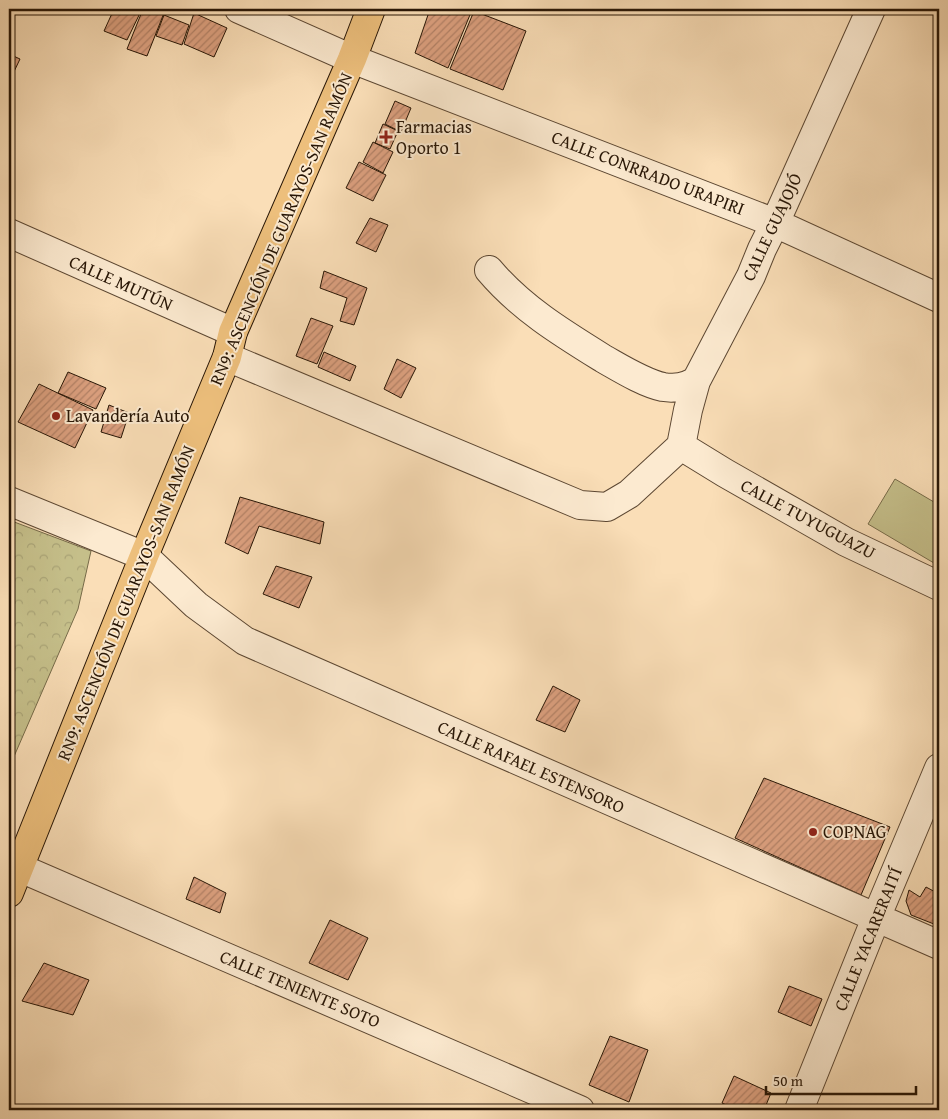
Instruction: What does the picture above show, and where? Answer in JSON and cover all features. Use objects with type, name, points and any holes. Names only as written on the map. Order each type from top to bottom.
[{"type":"highway","name":"RN9: ASCENCIÓN DE GUARAYOS-SAN RAMÓN","points":[[9,893],[230,345],[372,9]]},
{"type":"street","name":"CALLE CONRRADO URAPIRI","points":[[239,9],[352,59],[775,223],[939,298]]},
{"type":"street","name":"CALLE GUAJOJÓ","points":[[681,446],[696,382],[751,276],[871,9]]},
{"type":"street","name":"CALLE MUTÚN","points":[[9,233],[230,345],[580,505],[607,508],[629,494],[681,446]]},
{"type":"street","points":[[488,270],[504,288],[533,312],[563,334],[627,372],[663,387],[684,388],[696,382]]},
{"type":"street","name":"CALLE TUYUGUAZU","points":[[681,446],[846,542],[939,586]]},
{"type":"street","points":[[9,501],[144,556]]},
{"type":"street","name":"CALLE RAFAEL ESTENSORO","points":[[144,556],[196,605],[245,641],[939,945]]},
{"type":"street","name":"CALLE YACARERAITÍ","points":[[799,1110],[939,768]]},
{"type":"street","name":"CALLE TENIENTE SOTO","points":[[20,868],[580,1110]]},
{"type":"green space","points":[[895,479],[939,505],[939,566],[868,524]]},
{"type":"green space","points":[[9,520],[91,551],[78,609],[9,768]]},
{"type":"building","points":[[114,9],[142,9],[127,40],[104,31]]},
{"type":"building","points":[[143,9],[164,13],[147,56],[127,49]]},
{"type":"building","points":[[430,9],[472,10],[448,68],[415,53]]},
{"type":"building","points":[[474,11],[526,31],[503,90],[450,69]]},
{"type":"building","points":[[194,13],[227,28],[214,57],[184,44]]},
{"type":"building","points":[[164,15],[189,25],[182,45],[156,36]]},
{"type":"building","points":[[9,54],[20,59],[11,78],[9,77]]},
{"type":"building","points":[[395,101],[411,108],[401,132],[385,124]]},
{"type":"building","name":"Farmacias Oporto 1","points":[[383,124],[398,131],[390,149],[375,143]]},
{"type":"building","points":[[373,142],[393,152],[383,173],[363,162]]},
{"type":"building","points":[[359,162],[386,175],[373,201],[346,188]]},
{"type":"building","points":[[370,218],[388,225],[376,252],[356,243]]},
{"type":"building","points":[[324,271],[367,288],[354,325],[340,321],[347,298],[320,288]]},
{"type":"building","points":[[311,318],[333,326],[317,364],[296,356]]},
{"type":"building","points":[[324,352],[356,366],[350,381],[318,367]]},
{"type":"building","points":[[397,359],[416,368],[401,398],[384,389]]},
{"type":"building","points":[[68,372],[106,388],[96,409],[58,393]]},
{"type":"building","name":"Lavandería Auto","points":[[39,384],[93,410],[75,448],[18,422]]},
{"type":"building","points":[[109,405],[129,413],[121,438],[101,432]]},
{"type":"building","points":[[240,497],[324,522],[320,544],[259,526],[248,554],[225,543]]},
{"type":"building","points":[[276,566],[312,577],[299,608],[263,594]]},
{"type":"building","points":[[553,686],[580,700],[565,732],[536,720]]},
{"type":"building","name":"COPNAG","points":[[764,778],[890,827],[861,895],[735,838]]},
{"type":"building","points":[[194,877],[226,893],[220,913],[186,899]]},
{"type":"building","points":[[926,887],[939,894],[939,926],[911,915],[906,901],[909,890],[920,897]]},
{"type":"building","points":[[330,920],[368,938],[348,980],[309,963]]},
{"type":"building","points":[[44,963],[89,980],[73,1015],[22,1001]]},
{"type":"building","points":[[789,986],[822,999],[811,1026],[778,1012]]},
{"type":"building","points":[[610,1036],[648,1050],[629,1102],[589,1085]]},
{"type":"building","points":[[734,1076],[771,1093],[764,1110],[737,1110],[722,1103]]},
{"type":"place","name":"Farmacias Oporto 1","points":[[386,137]]},
{"type":"place","name":"Lavandería Auto","points":[[56,416]]},
{"type":"place","name":"COPNAG","points":[[813,832]]}]
